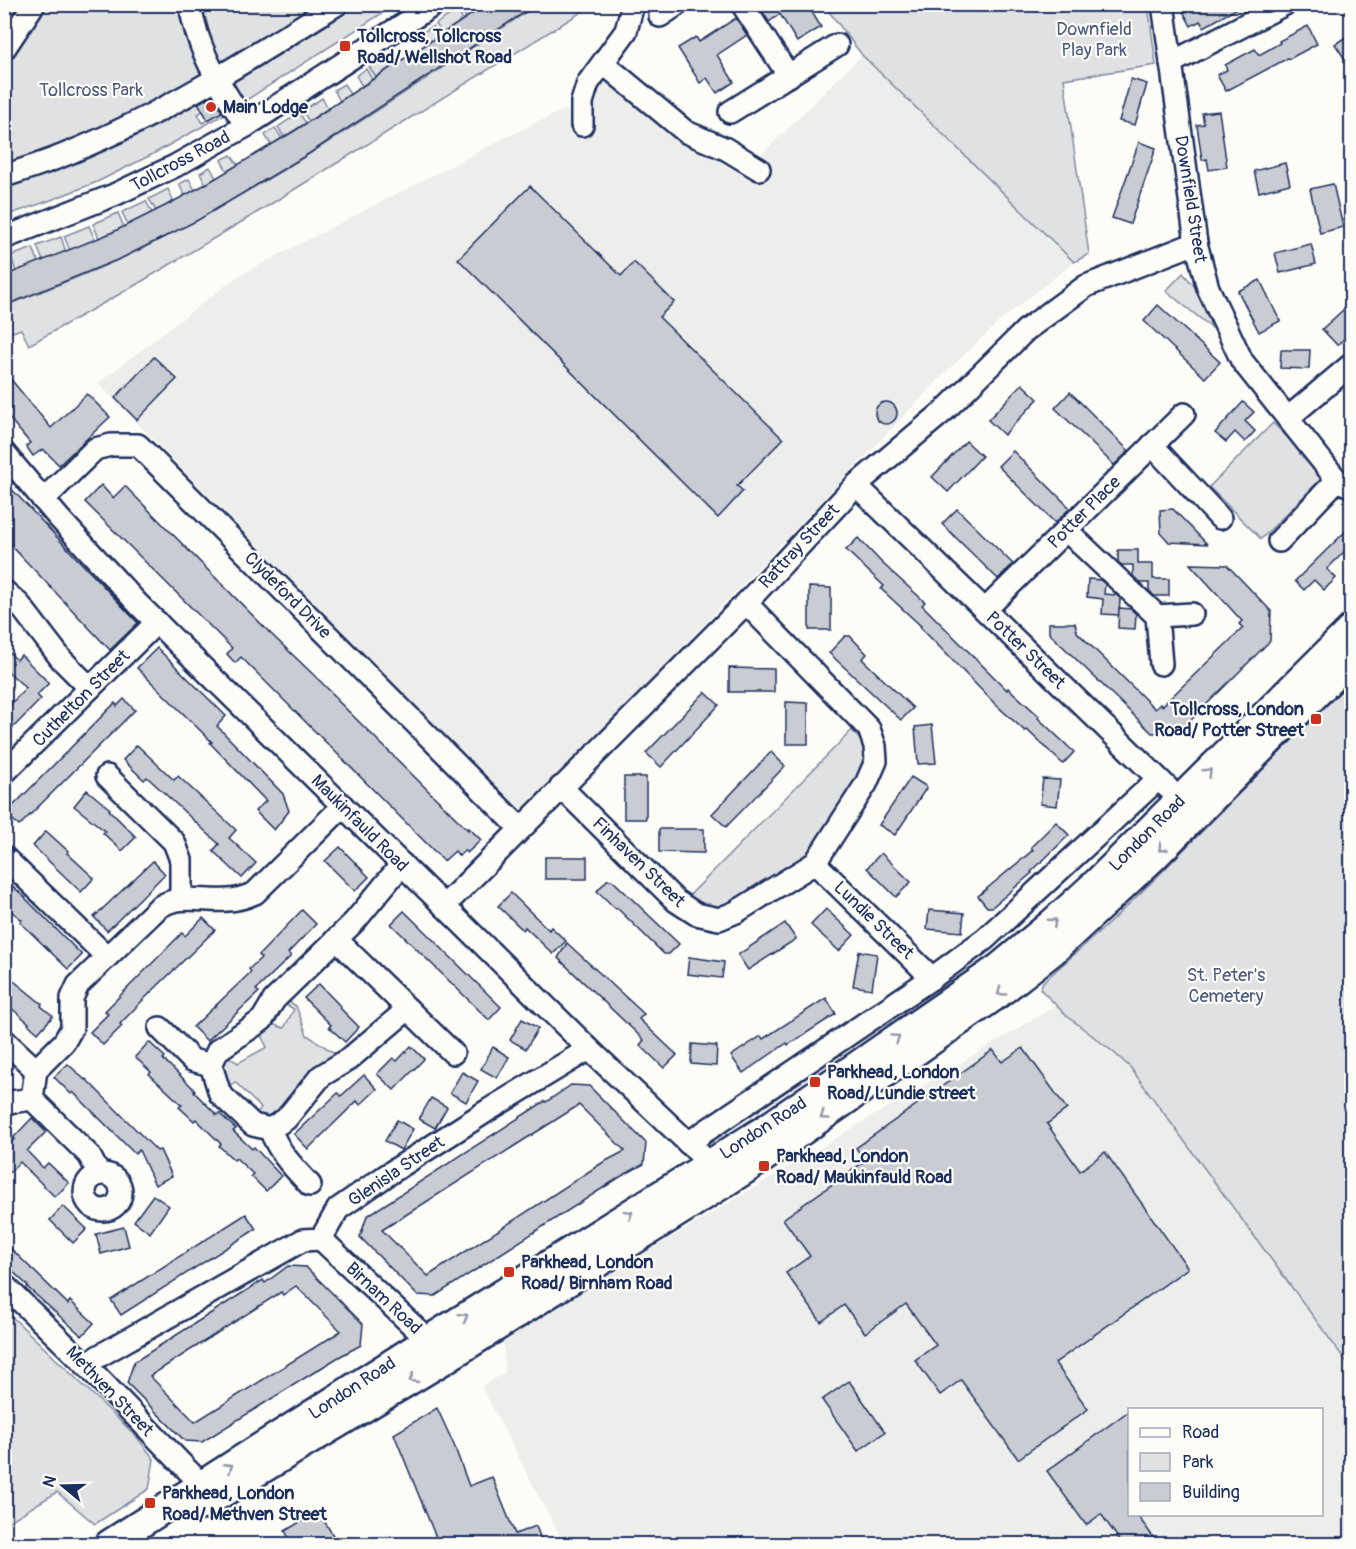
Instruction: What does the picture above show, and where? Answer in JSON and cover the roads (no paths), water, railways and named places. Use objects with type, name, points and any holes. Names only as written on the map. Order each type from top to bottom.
[{"type":"main road","name":"London Road","points":[[1188,808],[1352,628]]},
{"type":"main road","name":"London Road","points":[[109,1545],[207,1492],[713,1176],[771,1124],[998,968],[1188,808],[1352,658]]},
{"type":"main road","name":"London Road","points":[[140,1545],[207,1492]]},
{"type":"street","points":[[4,49],[34,4]]},
{"type":"street","points":[[190,4],[195,32],[208,65],[246,126]]},
{"type":"street","points":[[4,176],[67,154],[140,121],[216,79],[337,4]]},
{"type":"street","name":"Tollcross Road","points":[[4,238],[147,181],[246,126],[435,4]]},
{"type":"street","points":[[582,124],[582,102],[588,83],[626,32],[633,4]]},
{"type":"street","points":[[660,16],[678,4]]},
{"type":"street","points":[[742,4],[789,76]]},
{"type":"street","name":"Downfield Street","points":[[1163,4],[1196,243],[1208,288],[1242,361],[1344,484]]},
{"type":"street","points":[[1171,63],[1286,4]]},
{"type":"street","points":[[730,112],[837,45]]},
{"type":"street","points":[[603,63],[686,132],[726,149],[759,169]]},
{"type":"street","name":"Rattray Street","points":[[444,906],[746,603],[856,485],[944,411],[1026,330],[1086,286],[1196,243]]},
{"type":"street","points":[[1288,418],[1352,364]]},
{"type":"street","name":"Potter Place","points":[[985,610],[1184,414]]},
{"type":"street","name":"Clydeford Drive","points":[[43,500],[95,448],[111,445],[138,445],[520,828]]},
{"type":"street","points":[[1152,445],[1220,518]]},
{"type":"street","name":"Maukinfauld Road","points":[[4,453],[43,500],[157,622],[589,1049],[699,1154],[713,1176]]},
{"type":"street","points":[[1280,541],[1344,484]]},
{"type":"street","name":"Potter Street","points":[[856,485],[1188,808]]},
{"type":"street","points":[[1066,530],[1157,616],[1161,664]]},
{"type":"street","points":[[4,591],[19,604],[62,660],[90,688]]},
{"type":"street","name":"Finhaven Street","points":[[561,787],[676,901],[696,914],[718,919],[736,912],[816,863],[866,784],[876,761],[875,746],[868,729],[746,603]]},
{"type":"street","points":[[1157,616],[1192,614]]},
{"type":"street","name":"Cuthelton Street","points":[[4,773],[157,622]]},
{"type":"street","points":[[106,776],[174,842],[181,860],[181,899]]},
{"type":"street","points":[[687,1143],[932,978],[985,939],[1158,779]]},
{"type":"street","points":[[32,1099],[36,1071],[69,1035],[72,1028],[72,998],[75,990],[158,908],[165,903],[181,899],[230,900],[244,898],[255,893],[344,806]]},
{"type":"street","points":[[4,857],[107,957]]},
{"type":"street","name":"Lundie Street","points":[[816,863],[932,978]]},
{"type":"street","points":[[402,864],[355,921],[274,1000],[262,1020],[218,1050],[210,1065],[220,1094],[253,1125],[270,1129],[286,1119],[321,1076],[349,1059],[408,1009]]},
{"type":"street","points":[[336,939],[453,1053]]},
{"type":"street","points":[[160,1028],[192,1060],[210,1065]]},
{"type":"street","points":[[4,1040],[36,1071]]},
{"type":"street","name":"Glenisla Street","points":[[321,1239],[338,1209],[490,1109],[589,1049]]},
{"type":"street","points":[[5,1102],[32,1099]]},
{"type":"street","points":[[32,1099],[89,1155],[99,1174]]},
{"type":"street","points":[[270,1129],[276,1145],[310,1185]]},
{"type":"street","points":[[85,1364],[303,1240],[321,1239]]},
{"type":"street","name":"Birnam Road","points":[[321,1239],[436,1350]]},
{"type":"street","name":"Methven Street","points":[[4,1286],[85,1364],[207,1492]]},
{"type":"place","name":"Tollcross, Tollcross Road/ Wellshot Road","points":[[345,46]]},
{"type":"place","name":"Main Lodge","points":[[211,107]]},
{"type":"place","name":"Tollcross, London Road/ Potter Street","points":[[1316,719]]},
{"type":"place","name":"Parkhead, London Road/ Lundie street","points":[[815,1082]]},
{"type":"place","name":"Parkhead, London Road/ Maukinfauld Road","points":[[764,1166]]},
{"type":"place","name":"Parkhead, London Road/ Birnham Road","points":[[509,1272]]},
{"type":"place","name":"Parkhead, London Road/ Methven Street","points":[[150,1503]]},
{"type":"park label","name":"Downfield Play Park","points":[[1094,39]]},
{"type":"park label","name":"Tollcross Park","points":[[91,90]]},
{"type":"park label","name":"St. Peter's Cemetery","points":[[1226,985]]}]
